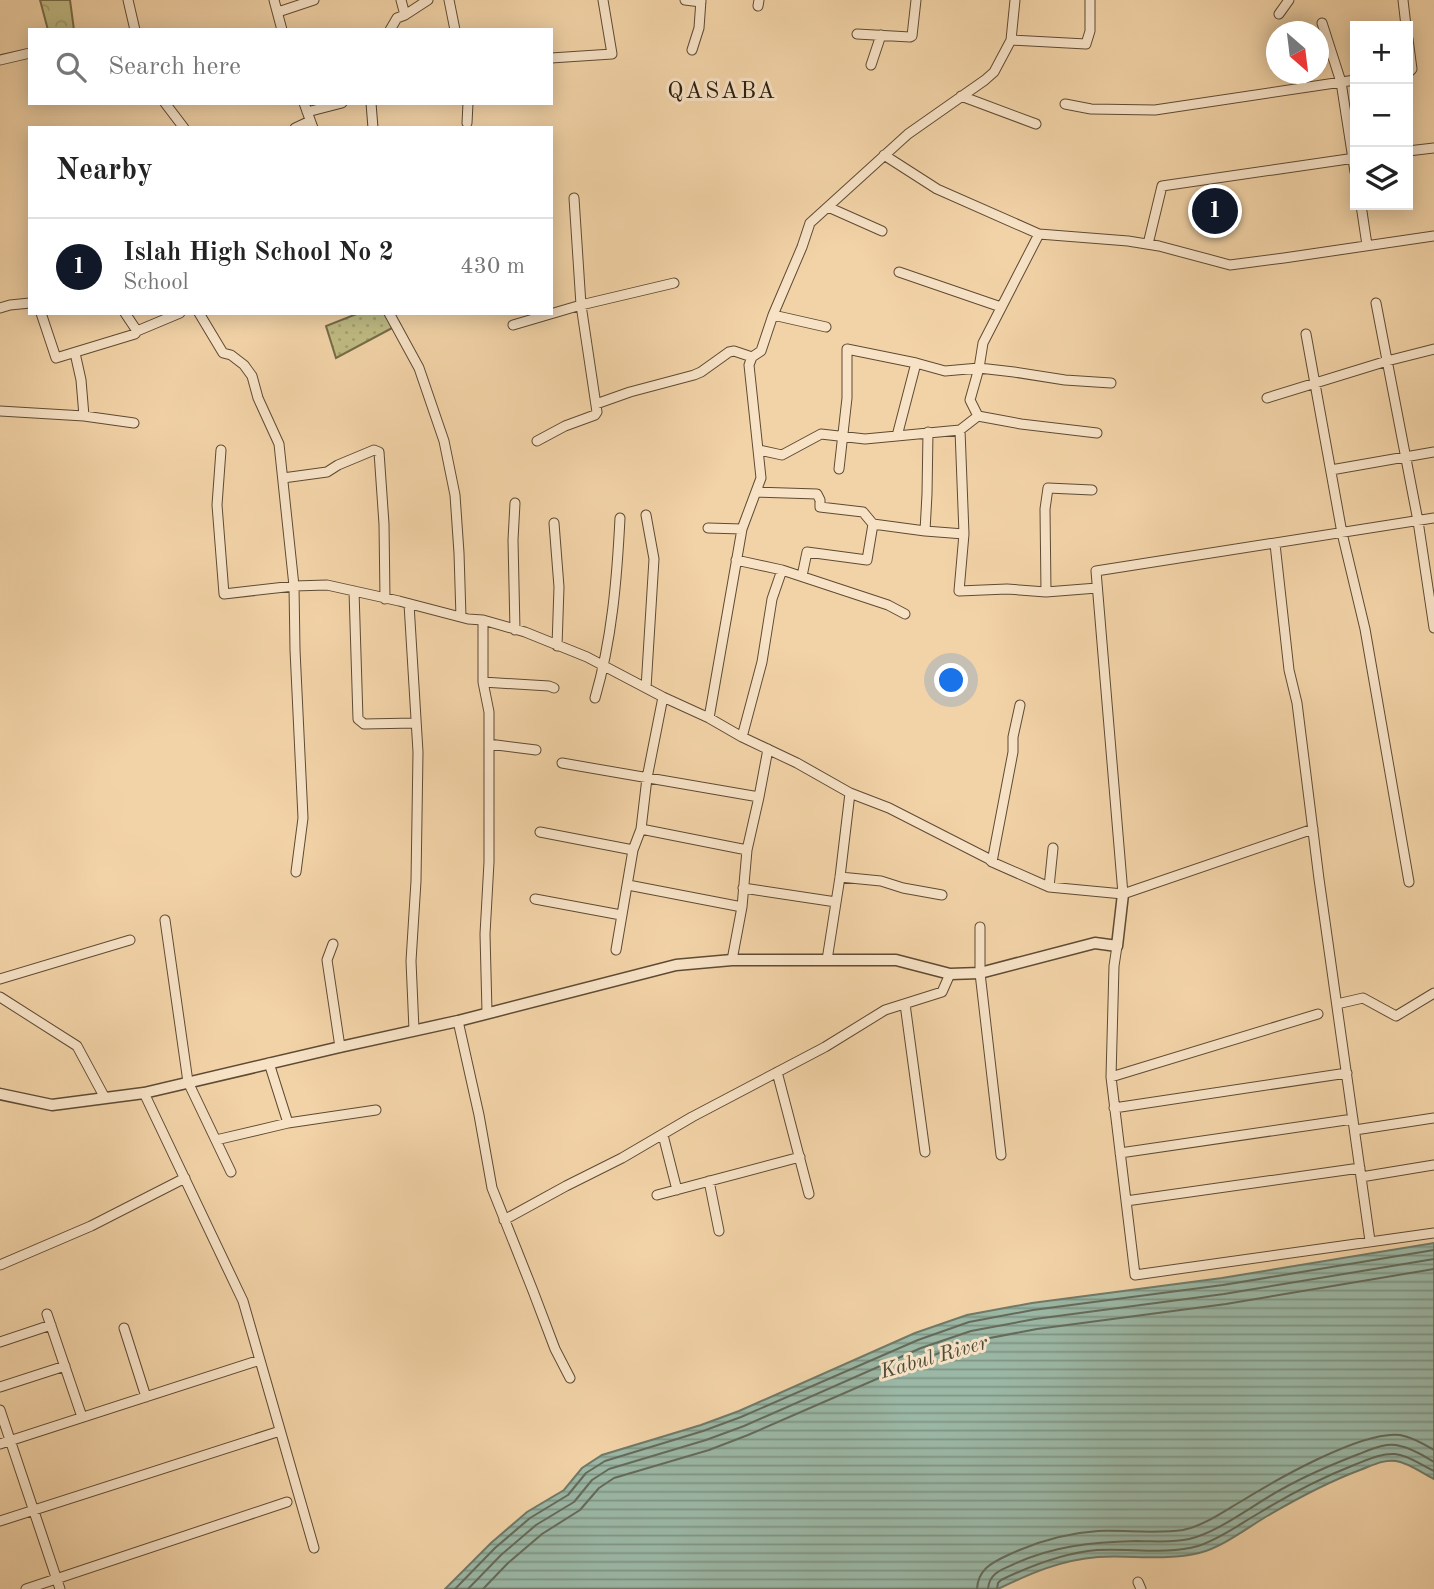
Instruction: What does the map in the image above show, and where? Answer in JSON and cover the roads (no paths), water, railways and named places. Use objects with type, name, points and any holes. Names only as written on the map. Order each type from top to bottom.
[{"type":"street","points":[[128,0],[135,28]]},
{"type":"street","points":[[274,0],[282,28]]},
{"type":"street","points":[[278,12],[314,0]]},
{"type":"street","points":[[401,0],[405,15]]},
{"type":"street","points":[[391,28],[397,18],[428,0]]},
{"type":"street","points":[[449,0],[455,28]]},
{"type":"street","points":[[553,58],[612,54],[603,0]]},
{"type":"street","points":[[685,0],[701,1],[699,28],[692,50]]},
{"type":"street","points":[[857,34],[912,36],[916,0]]},
{"type":"street","points":[[709,718],[742,529],[761,478],[749,365],[752,357],[761,351],[810,223],[908,134],[994,72],[1011,40],[1015,0]]},
{"type":"street","points":[[1011,40],[1086,44],[1090,31],[1090,0]]},
{"type":"street","points":[[1279,14],[1289,0]]},
{"type":"street","points":[[1403,0],[1405,21]]},
{"type":"street","points":[[871,65],[881,36]]},
{"type":"street","points":[[1329,45],[1341,82],[1352,147]]},
{"type":"street","points":[[0,60],[28,53]]},
{"type":"street","points":[[1065,104],[1091,109],[1155,110],[1350,81]]},
{"type":"street","points":[[961,96],[1036,124]]},
{"type":"street","points":[[167,105],[182,126]]},
{"type":"street","points":[[309,116],[337,105]]},
{"type":"street","points":[[371,105],[373,126]]},
{"type":"street","points":[[467,123],[468,105]]},
{"type":"street","points":[[1413,150],[1434,148]]},
{"type":"street","points":[[884,155],[937,189],[1038,234],[1148,244],[1230,265],[1434,236]]},
{"type":"street","points":[[1148,244],[1161,186],[1350,160]]},
{"type":"street","points":[[537,440],[597,414],[581,305],[574,198]]},
{"type":"street","points":[[828,207],[882,231]]},
{"type":"street","points":[[1362,210],[1367,245]]},
{"type":"street","points":[[978,416],[970,400],[983,343],[1038,234]]},
{"type":"street","points":[[899,272],[1001,307]]},
{"type":"street","points":[[553,313],[674,283]]},
{"type":"street","points":[[0,308],[28,303]]},
{"type":"street","points":[[1376,303],[1418,521],[1434,628]]},
{"type":"street","points":[[42,315],[56,358],[135,334],[175,315]]},
{"type":"street","points":[[126,315],[137,331]]},
{"type":"street","points":[[200,315],[223,353],[231,355],[244,365],[252,376],[258,398],[279,444],[294,586],[303,818],[296,872]]},
{"type":"street","points":[[391,315],[419,368],[444,441],[455,495],[461,617]]},
{"type":"street","points":[[513,325],[547,315]]},
{"type":"street","points":[[773,315],[826,327]]},
{"type":"street","points":[[1307,334],[1342,533],[1365,629],[1409,881]]},
{"type":"street","points":[[839,469],[847,398],[847,349],[945,371],[979,368],[1065,380],[1111,383]]},
{"type":"street","points":[[1267,398],[1434,349]]},
{"type":"street","points":[[596,404],[694,375],[729,352],[752,357]]},
{"type":"street","points":[[75,353],[81,380],[83,416]]},
{"type":"street","points":[[897,436],[916,363]]},
{"type":"street","points":[[0,411],[83,416],[134,423]]},
{"type":"street","points":[[759,450],[782,455],[821,434],[864,439],[960,430],[978,416],[1097,433]]},
{"type":"street","points":[[960,430],[964,534],[959,591],[1007,589],[1046,592],[1097,588]]},
{"type":"street","points":[[925,531],[928,432]]},
{"type":"street","points":[[221,450],[217,505],[223,594],[327,585],[525,632],[587,657],[797,763],[850,793],[922,824],[992,862],[1049,887],[1123,894],[1314,829]]},
{"type":"street","points":[[283,478],[327,472],[374,450],[379,452],[384,524],[384,599]]},
{"type":"street","points":[[1331,470],[1434,452]]},
{"type":"street","points":[[1046,592],[1045,509],[1048,488],[1092,491]]},
{"type":"street","points":[[756,492],[817,494],[820,507],[863,512],[873,524],[964,534]]},
{"type":"street","points":[[515,503],[515,630]]},
{"type":"street","points":[[646,515],[653,559],[646,688]]},
{"type":"street","points":[[595,698],[604,667],[618,567],[620,518]]},
{"type":"street","points":[[1434,518],[1096,572],[1123,894],[1114,966],[1111,1077],[1135,1275],[1434,1233]]},
{"type":"street","points":[[554,523],[559,587],[557,646]]},
{"type":"street","points":[[802,576],[807,552],[867,560],[873,524]]},
{"type":"street","points":[[708,528],[742,529]]},
{"type":"street","points":[[1275,544],[1289,670],[1297,703],[1370,1241]]},
{"type":"street","points":[[736,561],[802,576],[888,605],[905,614]]},
{"type":"street","points":[[742,737],[762,662],[772,599],[782,570]]},
{"type":"street","points":[[354,591],[358,719],[364,724],[415,723]]},
{"type":"street","points":[[409,604],[418,752],[416,881],[411,961],[414,1030]]},
{"type":"street","points":[[483,620],[483,682],[489,712],[486,1012]]},
{"type":"street","points":[[483,682],[554,688]]},
{"type":"street","points":[[616,950],[633,850],[641,829],[647,778],[663,697]]},
{"type":"street","points":[[992,862],[1020,705]]},
{"type":"street","points":[[489,744],[536,750]]},
{"type":"street","points":[[732,960],[743,907],[747,850],[768,749]]},
{"type":"street","points":[[562,763],[759,797]]},
{"type":"street","points":[[827,960],[850,793]]},
{"type":"street","points":[[641,829],[747,850]]},
{"type":"street","points":[[540,832],[633,850]]},
{"type":"street","points":[[1049,887],[1053,848]]},
{"type":"street","points":[[840,877],[881,881],[942,895]]},
{"type":"street","points":[[628,885],[743,907]]},
{"type":"street","points":[[743,888],[836,902]]},
{"type":"street","points":[[535,899],[621,915]]},
{"type":"street","points":[[165,920],[188,1083],[231,1172]]},
{"type":"street","points":[[979,928],[980,972],[1001,1154]]},
{"type":"street","points":[[0,978],[130,940]]},
{"type":"street","points":[[0,1094],[52,1105],[144,1093],[458,1021],[676,965],[732,960],[896,960],[950,974],[980,972],[1096,943],[1117,946]]},
{"type":"street","points":[[332,944],[327,960],[340,1047]]},
{"type":"street","points":[[504,1220],[825,1047],[885,1010],[942,992],[950,974]]},
{"type":"street","points":[[1337,1004],[1363,998],[1396,1016],[1434,994]]},
{"type":"street","points":[[0,997],[77,1046],[105,1098]]},
{"type":"street","points":[[905,1004],[925,1152]]},
{"type":"street","points":[[1111,1077],[1318,1014]]},
{"type":"street","points":[[458,1021],[492,1188],[555,1349],[570,1378]]},
{"type":"street","points":[[269,1063],[288,1123]]},
{"type":"street","points":[[778,1072],[809,1194]]},
{"type":"street","points":[[1114,1108],[1347,1073]]},
{"type":"street","points":[[144,1093],[243,1301],[314,1548]]},
{"type":"street","points":[[216,1140],[288,1123],[376,1110]]},
{"type":"street","points":[[1119,1153],[1354,1124],[1434,1118]]},
{"type":"street","points":[[663,1135],[677,1190]]},
{"type":"street","points":[[657,1195],[800,1157]]},
{"type":"street","points":[[1126,1201],[1434,1165]]},
{"type":"street","points":[[0,1265],[91,1226],[185,1178]]},
{"type":"street","points":[[709,1181],[719,1231]]},
{"type":"street","points":[[47,1314],[82,1418]]},
{"type":"street","points":[[0,1342],[51,1325]]},
{"type":"street","points":[[124,1328],[146,1397]]},
{"type":"street","points":[[0,1444],[260,1360]]},
{"type":"street","points":[[0,1387],[65,1366]]},
{"type":"street","points":[[0,1410],[60,1589]]},
{"type":"street","points":[[0,1521],[280,1431]]},
{"type":"street","points":[[26,1589],[286,1502]]},
{"type":"water","name":"Kabul River","points":[[1434,1243],[1434,1479],[1401,1462],[1382,1462],[1313,1491],[1226,1542],[1199,1553],[1175,1557],[1098,1557],[1071,1561],[998,1589],[445,1589],[527,1512],[564,1490],[582,1468],[602,1455],[739,1411],[915,1333],[967,1315],[1032,1303],[1222,1278]]},
{"type":"place","name":"Islah High School No 2","points":[[1215,211]]},
{"type":"district","name":"QASABA","points":[[722,91]]}]
